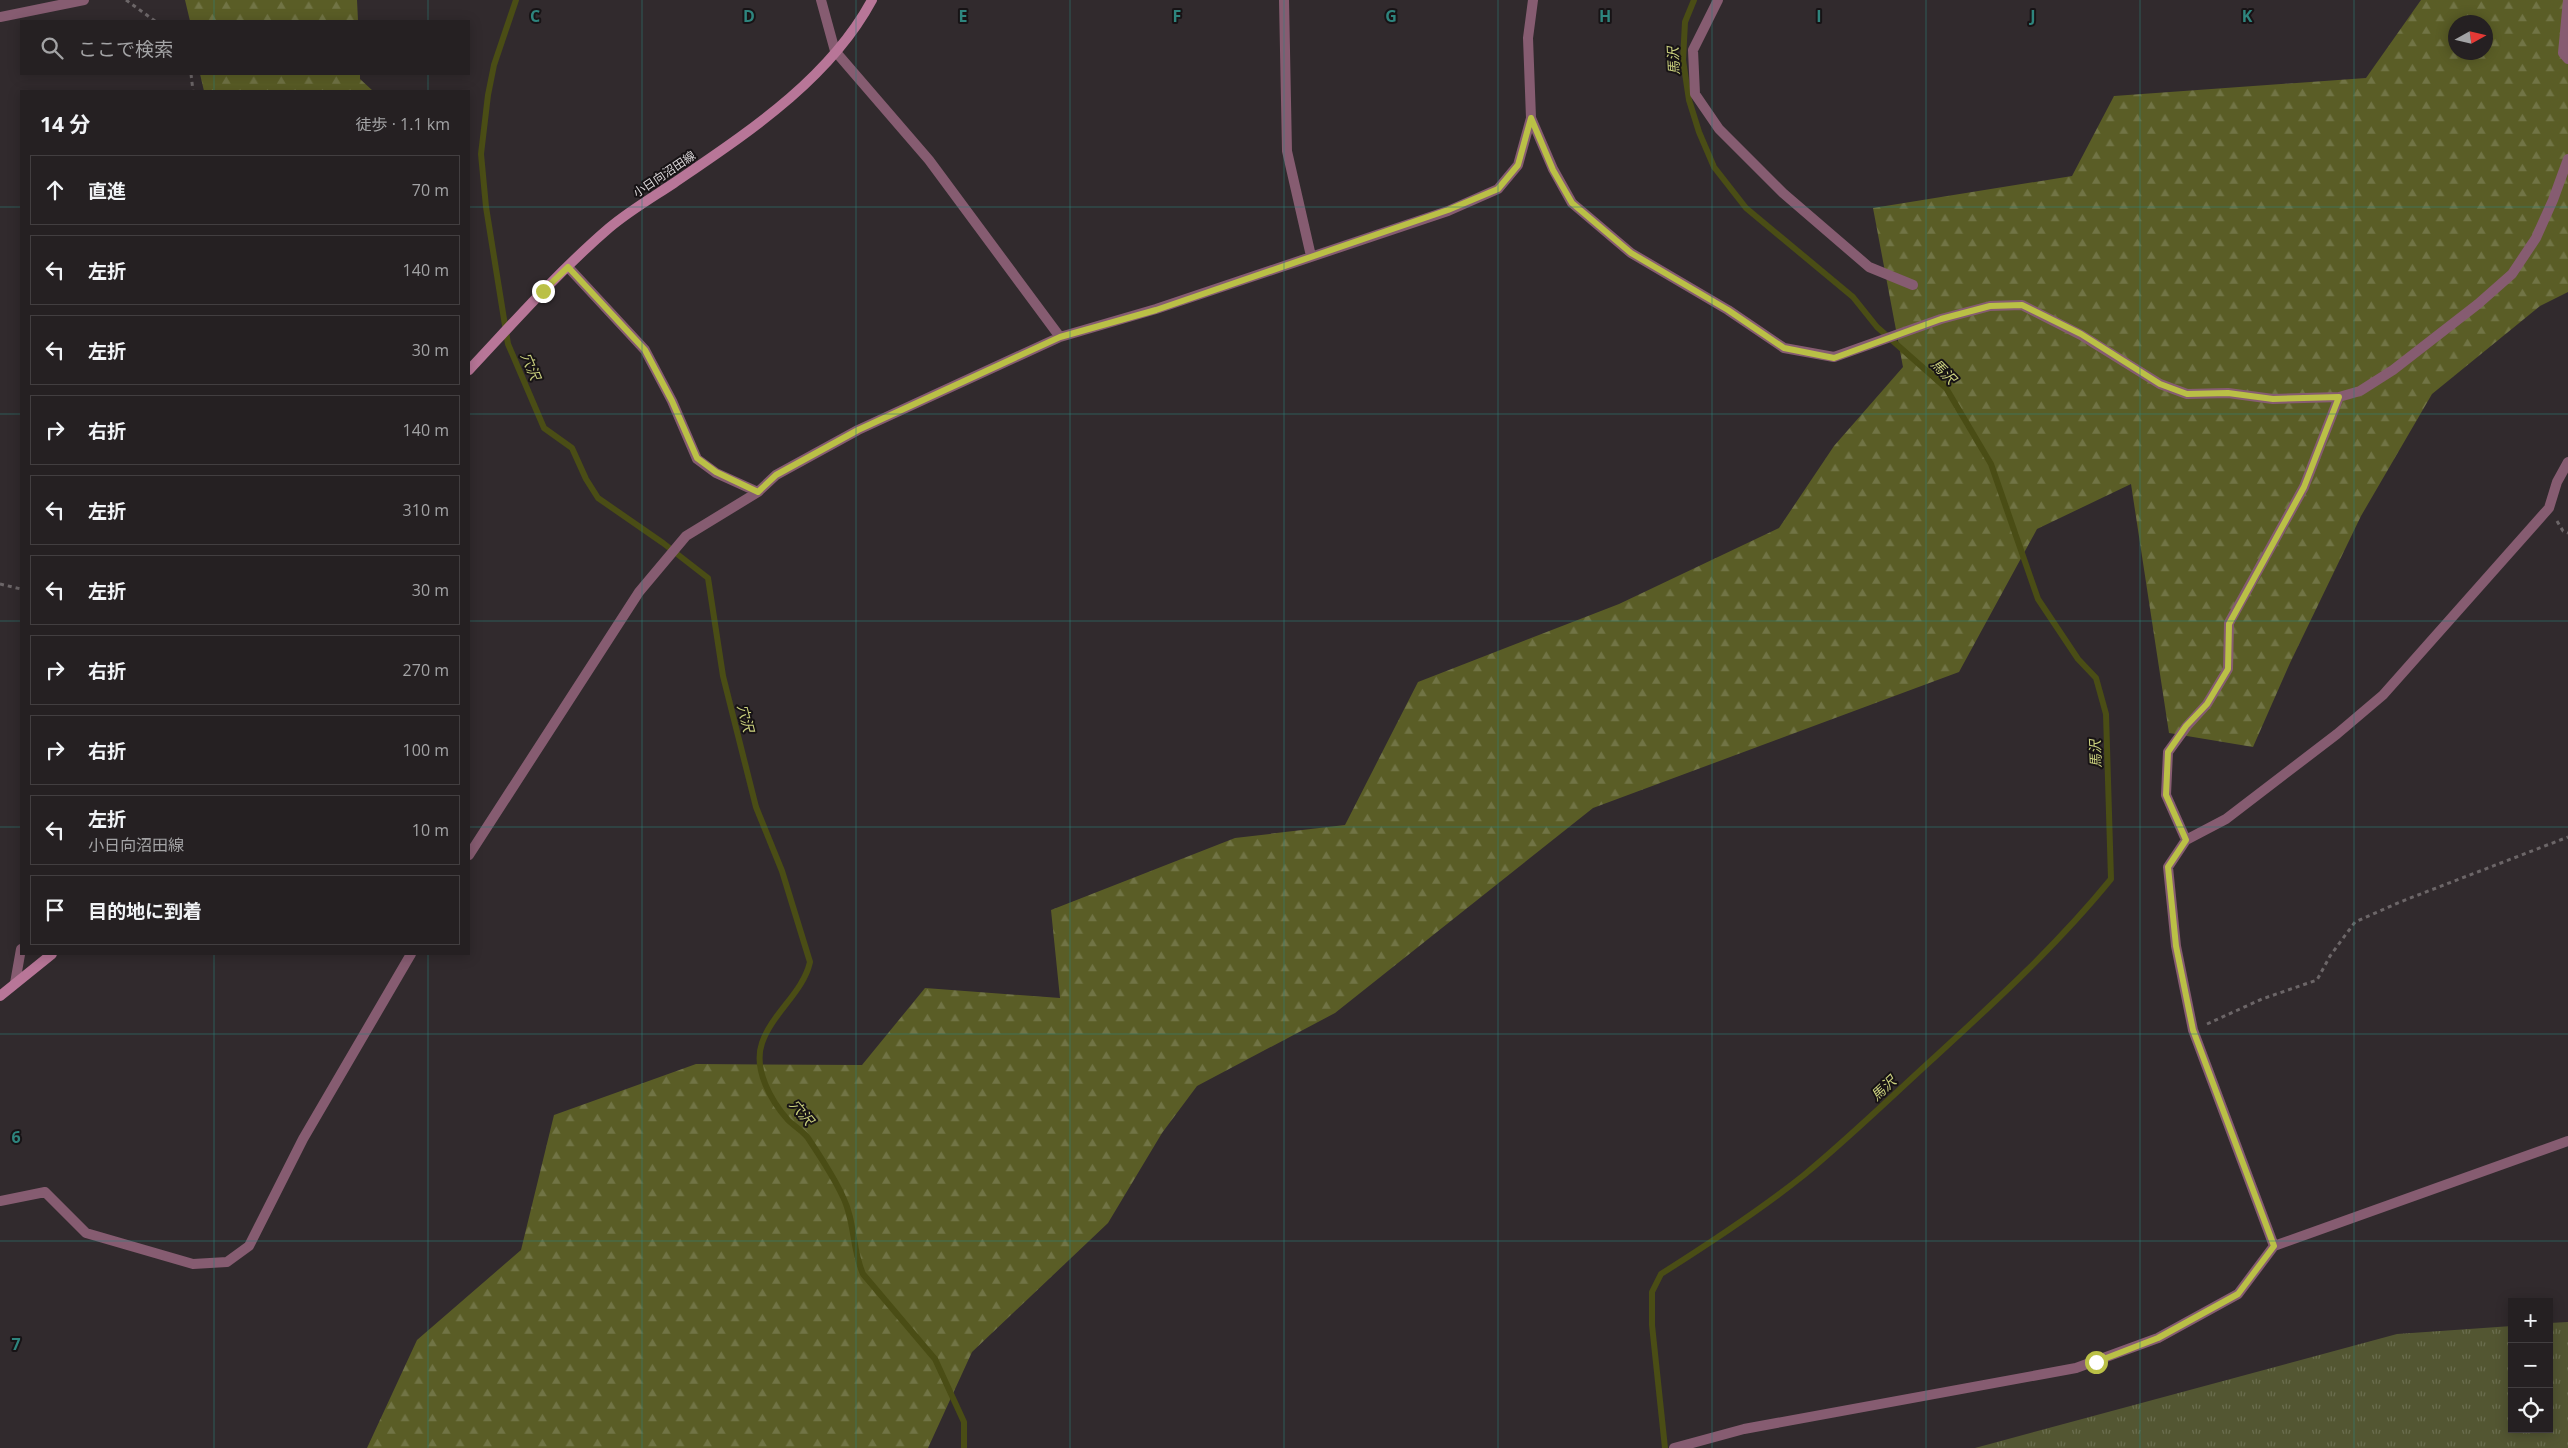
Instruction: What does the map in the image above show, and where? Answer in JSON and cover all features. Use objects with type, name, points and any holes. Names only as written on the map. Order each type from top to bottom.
[{"type":"main road","name":"小日向沼田線","points":[[470,369],[543,291],[610,227],[769,116],[802,87],[864,16],[872,0]]},
{"type":"main road","points":[[0,996],[51,955]]},
{"type":"street","points":[[0,17],[84,0]]},
{"type":"street","points":[[821,0],[835,51],[929,160],[1060,337]]},
{"type":"street","points":[[1284,0],[1287,151],[1311,256]]},
{"type":"street","points":[[470,852],[639,592],[686,536],[758,492],[776,475],[858,430],[1060,337],[1156,310],[1448,210],[1498,189],[1518,165],[1531,118],[1528,38],[1534,0]]},
{"type":"street","points":[[1718,0],[1693,50],[1695,94],[1719,129],[1783,193],[1869,267],[1913,286]]},
{"type":"street","points":[[2568,0],[2563,53],[2568,59]]},
{"type":"street","points":[[1531,118],[1553,170],[1572,203],[1631,253],[1728,310],[1784,348],[1834,358],[1941,319],[1990,306],[2022,305],[2081,334],[2160,384],[2187,394],[2228,393],[2273,399],[2339,397],[2360,391],[2393,370],[2478,304],[2512,274],[2536,238],[2568,159]]},
{"type":"street","points":[[568,267],[645,350],[672,401],[697,458],[716,472],[758,492]]},
{"type":"street","points":[[2186,840],[2166,795],[2168,752],[2186,726],[2207,704],[2228,669],[2229,624],[2304,487],[2339,397]]},
{"type":"street","points":[[2274,1246],[2193,1030],[2176,946],[2168,867],[2186,840],[2226,819],[2337,734],[2383,695],[2549,508],[2557,482],[2568,462]]},
{"type":"street","points":[[15,983],[20,955]]},
{"type":"street","points":[[0,1200],[45,1192],[86,1233],[193,1264],[227,1262],[249,1246],[303,1139],[410,955]]},
{"type":"street","points":[[1674,1448],[1744,1429],[2076,1368],[2096,1362],[2158,1338],[2238,1294],[2274,1246],[2568,1141]]},
{"type":"path","points":[[126,0],[154,20]]},
{"type":"path","points":[[191,75],[193,90]]},
{"type":"path","points":[[0,584],[20,589]]},
{"type":"path","points":[[2193,1030],[2262,999],[2317,980],[2330,956],[2356,922],[2400,902],[2568,837]]},
{"type":"green space","points":[[185,0],[357,0],[358,20],[190,20]]},
{"type":"green space","points":[[2421,0],[2568,0],[2568,292],[2540,306],[2432,394],[2361,516],[2290,663],[2253,747],[2169,733],[2131,484],[2037,529],[1959,672],[1593,808],[1335,1013],[1197,1086],[1162,1133],[1108,1223],[972,1352],[928,1448],[367,1448],[417,1340],[521,1250],[554,1115],[696,1064],[862,1065],[925,988],[1060,998],[1051,910],[1235,838],[1345,825],[1418,682],[1619,604],[1779,528],[1834,446],[1903,367],[1873,208],[2072,176],[2114,96],[2366,78]]},
{"type":"green space","points":[[200,75],[360,75],[360,79],[372,90],[204,90]]},
{"type":"green space","points":[[2568,1322],[2568,1448],[1975,1448],[2397,1334],[2508,1326],[2508,1433],[2553,1433],[2553,1323]]},
{"type":"waterway","name":"穴沢","points":[[516,0],[494,65],[488,95],[481,154],[486,207],[508,344],[544,428],[572,448],[586,479],[598,498],[663,543],[708,578],[723,676],[756,807],[782,871],[810,962],[801,984],[773,1022],[762,1043],[760,1053],[762,1074],[765,1084],[776,1104],[788,1120],[808,1138],[839,1189],[850,1216],[859,1265],[863,1274],[935,1359],[964,1422],[964,1448]]},
{"type":"waterway","name":"馬沢","points":[[1665,1448],[1652,1325],[1652,1292],[1661,1274],[1716,1239],[1770,1201],[1838,1146],[1982,1014],[2027,970],[2070,926],[2111,879],[2106,714],[2096,678],[2078,659],[2038,599],[1991,464],[1946,388],[1877,327],[1853,297],[1746,208],[1714,167],[1699,132],[1689,100],[1683,60],[1685,22],[1694,0]]},
{"type":"route","points":[[543,291],[568,267],[645,350],[672,401],[697,458],[716,472],[758,492],[776,475],[858,430],[1060,337],[1156,310],[1448,210],[1498,189],[1518,165],[1531,118],[1553,170],[1572,203],[1631,253],[1728,310],[1784,348],[1834,358],[1941,319],[1990,306],[2022,305],[2081,334],[2160,384],[2187,394],[2228,393],[2273,399],[2339,397],[2304,487],[2229,624],[2228,669],[2207,704],[2186,726],[2168,752],[2165,768],[2166,795],[2186,840],[2168,867],[2176,946],[2193,1030],[2274,1246],[2238,1294],[2158,1338],[2096,1362]]}]
